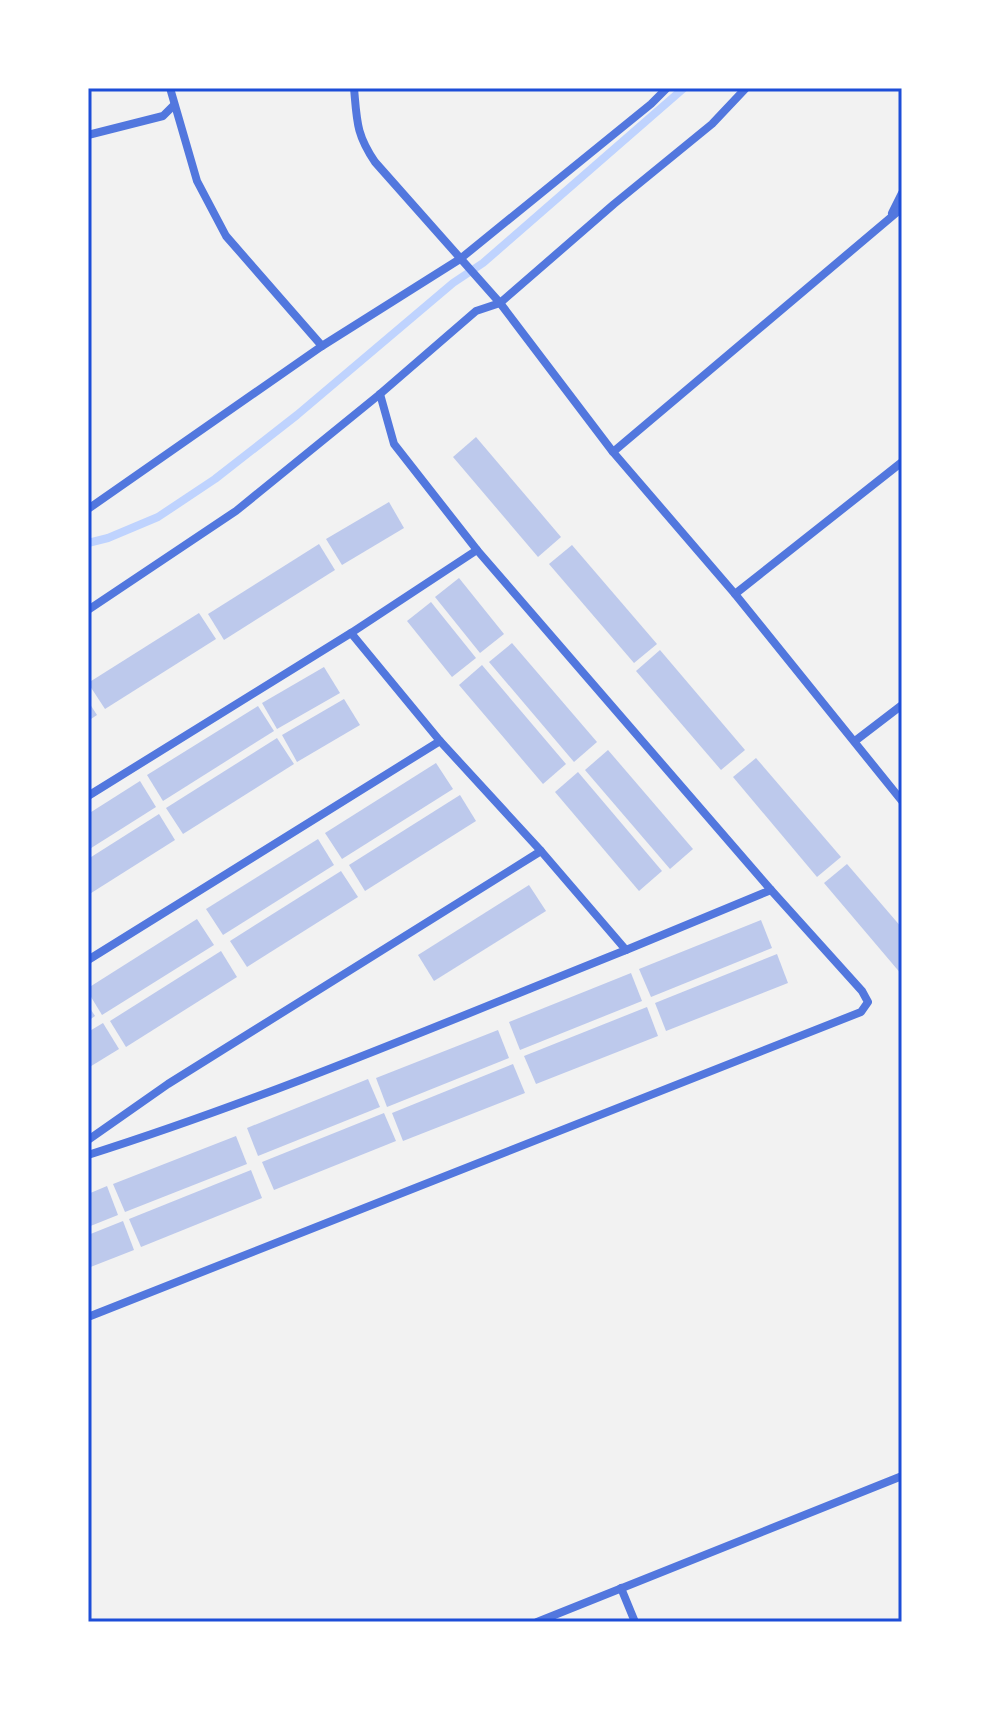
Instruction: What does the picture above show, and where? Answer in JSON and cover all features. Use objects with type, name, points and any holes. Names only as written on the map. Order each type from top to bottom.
[{"type":"street","points":[[170,88],[197,181],[226,236],[322,346]]},
{"type":"street","points":[[88,509],[322,346],[463,262],[667,88]]},
{"type":"street","points":[[88,610],[236,511],[476,311],[500,303],[712,124],[746,88]]},
{"type":"street","points":[[357,90],[356,120],[363,145],[375,162],[500,303],[613,452],[735,594],[902,801]]},
{"type":"street","points":[[88,135],[163,116],[174,105]]},
{"type":"street","points":[[890,217],[902,193]]},
{"type":"street","points":[[613,452],[902,208]]},
{"type":"street","points":[[88,1317],[861,1012],[868,1002],[862,991],[477,550],[394,444],[380,394]]},
{"type":"street","points":[[735,594],[902,462]]},
{"type":"street","points":[[88,796],[351,633],[477,550]]},
{"type":"street","points":[[351,633],[440,741],[626,950]]},
{"type":"street","points":[[855,741],[902,705]]},
{"type":"street","points":[[88,960],[440,741]]},
{"type":"street","points":[[88,1140],[168,1084],[541,851]]},
{"type":"street","points":[[88,1155],[162,1132],[273,1091],[771,890]]},
{"type":"street","points":[[537,1622],[902,1476]]},
{"type":"street","points":[[621,1588],[635,1622]]},
{"type":"building","points":[[476,437],[561,537],[538,557],[453,457]]},
{"type":"building","points":[[389,502],[404,528],[342,565],[326,539]]},
{"type":"building","points":[[319,544],[335,570],[224,640],[208,614]]},
{"type":"building","points":[[572,545],[657,644],[634,663],[549,564]]},
{"type":"building","points":[[459,578],[504,634],[480,653],[435,597]]},
{"type":"building","points":[[431,602],[476,658],[452,677],[407,621]]},
{"type":"building","points":[[199,613],[216,639],[105,709],[88,683]]},
{"type":"building","points":[[512,643],[597,742],[574,762],[489,662]]},
{"type":"building","points":[[660,650],[745,750],[721,770],[636,671]]},
{"type":"building","points":[[482,665],[566,764],[543,784],[459,685]]},
{"type":"building","points":[[324,667],[340,693],[277,729],[262,703]]},
{"type":"building","points":[[344,699],[360,725],[297,762],[282,735]]},
{"type":"building","points":[[88,701],[97,715],[88,721]]},
{"type":"building","points":[[258,706],[274,731],[163,801],[147,775]]},
{"type":"building","points":[[277,738],[294,764],[183,834],[166,808]]},
{"type":"building","points":[[608,750],[693,849],[670,869],[585,770]]},
{"type":"building","points":[[756,758],[841,857],[817,877],[733,777]]},
{"type":"building","points":[[436,763],[453,789],[342,859],[325,833]]},
{"type":"building","points":[[578,772],[662,871],[639,891],[555,792]]},
{"type":"building","points":[[140,781],[156,807],[88,850],[88,814]]},
{"type":"building","points":[[460,795],[476,821],[365,891],[349,865]]},
{"type":"building","points":[[159,814],[175,840],[88,895],[88,859]]},
{"type":"building","points":[[318,839],[334,865],[223,935],[206,909]]},
{"type":"building","points":[[847,864],[902,928],[902,975],[824,883]]},
{"type":"building","points":[[341,871],[358,897],[247,967],[230,941]]},
{"type":"building","points":[[529,885],[546,911],[434,981],[418,955]]},
{"type":"building","points":[[197,919],[214,945],[102,1015],[88,988]]},
{"type":"building","points":[[761,920],[772,948],[651,997],[639,969]]},
{"type":"building","points":[[221,951],[237,977],[126,1047],[110,1021]]},
{"type":"building","points":[[777,954],[788,983],[666,1031],[655,1003]]},
{"type":"building","points":[[631,973],[642,1001],[520,1050],[509,1022]]},
{"type":"building","points":[[88,1005],[95,1016],[88,1021]]},
{"type":"building","points":[[647,1007],[658,1036],[536,1084],[524,1056]]},
{"type":"building","points":[[103,1023],[119,1049],[88,1068],[88,1032]]},
{"type":"building","points":[[498,1030],[509,1058],[387,1107],[376,1078]]},
{"type":"building","points":[[513,1064],[525,1093],[403,1141],[392,1113]]},
{"type":"building","points":[[368,1079],[380,1107],[258,1156],[247,1128]]},
{"type":"building","points":[[384,1113],[396,1141],[274,1190],[262,1162]]},
{"type":"building","points":[[236,1136],[247,1164],[125,1212],[113,1184]]},
{"type":"building","points":[[251,1170],[262,1198],[141,1247],[129,1219]]},
{"type":"building","points":[[107,1186],[118,1215],[88,1227],[88,1194]]},
{"type":"building","points":[[123,1221],[134,1250],[88,1268],[88,1235]]},
{"type":"waterway","points":[[88,543],[158,517],[215,479],[297,415],[453,283],[483,263],[684,88]]}]
